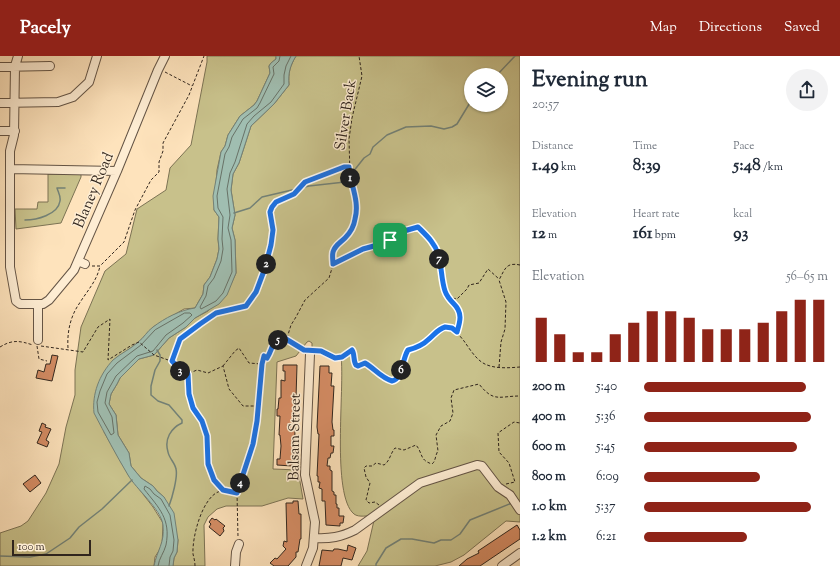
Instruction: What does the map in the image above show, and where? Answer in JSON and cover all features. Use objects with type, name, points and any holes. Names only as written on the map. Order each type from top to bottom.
[{"type":"street","points":[[18,56],[15,66],[14,131],[10,149],[10,267],[16,300],[20,304],[38,304],[38,343]]},
{"type":"street","points":[[0,103],[58,102],[73,97],[89,82],[97,56]]},
{"type":"street","name":"Blaney Road","points":[[38,304],[43,304],[49,300],[74,270],[82,263],[117,171],[165,56]]},
{"type":"street","points":[[0,67],[50,66]]},
{"type":"street","points":[[0,131],[14,131]]},
{"type":"street","points":[[10,169],[117,171]]},
{"type":"street","name":"Balsam Street","points":[[306,566],[313,548],[315,522],[305,475],[311,352]]},
{"type":"street","points":[[314,538],[330,539],[345,535],[420,483],[477,465],[482,466],[498,487],[510,495],[520,510]]},
{"type":"street","points":[[235,566],[236,552],[239,544]]},
{"type":"street","points":[[502,566],[520,553]]},
{"type":"path","points":[[68,349],[67,337],[77,305],[95,281],[99,273],[100,266],[126,239],[134,210],[151,180],[159,172],[159,162],[163,151],[163,143],[189,95],[204,56]]},
{"type":"path","name":"Silver Back","points":[[286,339],[290,324],[296,317],[305,300],[329,278],[333,264],[333,252],[337,244],[345,238],[351,230],[355,219],[357,208],[349,167],[349,139],[352,118],[362,76],[359,56]]},
{"type":"path","points":[[164,71],[192,86]]},
{"type":"path","points":[[172,361],[180,339],[216,313],[246,306],[256,292],[265,268],[271,245],[273,230],[270,212],[276,202],[294,194],[305,182],[331,171],[349,167]]},
{"type":"path","points":[[333,264],[363,249],[390,240],[404,231],[418,227],[435,246],[439,255],[444,289],[448,297],[458,307],[460,313],[461,319],[457,332]]},
{"type":"path","points":[[82,263],[100,266]]},
{"type":"path","points":[[499,280],[508,265],[514,263],[520,264]]},
{"type":"path","points":[[448,297],[457,299],[469,285],[479,283],[488,269],[499,280],[506,302],[505,329],[501,342],[499,367]]},
{"type":"path","points":[[83,352],[98,327],[110,319],[108,360],[139,342],[154,355],[172,361],[185,375],[197,370],[208,373],[213,371],[223,366],[239,348],[249,363],[262,364]]},
{"type":"path","points":[[239,544],[237,534],[237,493],[253,444],[257,421],[257,406],[262,364],[264,356],[267,358],[268,357],[274,341],[278,340],[281,342],[286,339],[302,349],[311,352],[321,351],[337,358],[342,357],[352,350],[354,353],[354,363],[356,365],[358,366],[365,363],[375,369],[382,377],[392,381],[397,379],[401,372],[403,361],[408,350],[417,348],[438,330],[445,327],[452,328],[457,332],[473,353],[483,363],[499,367],[520,367]]},
{"type":"path","points":[[38,343],[39,359],[47,361]]},
{"type":"path","points":[[223,366],[229,389],[238,401],[243,406],[257,406]]},
{"type":"path","points":[[188,374],[189,394],[193,408],[202,421],[207,436],[208,464],[214,480],[223,490]]},
{"type":"path","points":[[384,509],[375,502],[369,503],[366,500],[370,483],[366,477],[364,468],[366,466],[372,466],[376,463],[384,465],[388,462],[395,448],[404,450],[416,445],[420,449],[421,456],[425,462],[432,464],[438,452],[436,435],[441,426],[450,421],[453,413],[451,398],[454,390],[479,384],[493,397],[504,398],[520,396]]},
{"type":"path","points":[[498,487],[515,482],[509,463],[499,452],[498,432],[514,422],[520,423]]},
{"type":"path","points":[[195,566],[193,553],[194,542],[204,508],[211,497],[218,492],[223,490],[237,493]]},
{"type":"shaded area","points":[[207,56],[276,56],[276,59],[269,66],[270,73],[257,101],[240,116],[228,135],[225,146],[221,152],[217,170],[214,210],[219,217],[219,249],[210,277],[204,285],[203,294],[195,308],[184,309],[153,327],[139,342],[114,360],[104,432],[129,476],[153,507],[163,523],[162,546],[155,557],[154,566],[0,566],[0,533],[21,526],[28,521],[46,493],[59,464],[66,427],[75,395],[75,370],[81,327],[105,271],[126,254],[137,209],[166,190],[170,168],[191,145]]},
{"type":"shaded area","points":[[296,56],[520,56],[520,522],[506,521],[464,555],[451,562],[435,566],[358,566],[367,551],[375,516],[361,516],[354,514],[347,503],[343,486],[340,440],[341,356],[338,357],[312,348],[312,343],[309,341],[296,356],[277,362],[273,469],[298,470],[303,499],[288,498],[262,506],[226,506],[217,509],[208,517],[204,525],[205,566],[173,566],[174,558],[177,552],[178,540],[164,497],[153,486],[141,478],[131,466],[129,453],[118,435],[116,415],[109,404],[111,394],[120,378],[139,359],[154,355],[169,338],[186,327],[195,318],[208,311],[231,284],[236,273],[235,240],[232,228],[235,215],[231,190],[233,174],[239,163],[251,126],[274,104],[289,85],[289,73]]},
{"type":"shaded area","points":[[48,174],[81,174],[61,223],[16,229],[15,209],[37,209],[38,202],[48,202]]},
{"type":"water","points":[[276,56],[296,56],[290,70],[289,85],[274,104],[251,126],[239,163],[233,174],[231,190],[235,215],[232,228],[235,240],[236,273],[227,295],[219,304],[195,318],[186,327],[169,338],[154,355],[139,359],[120,378],[111,394],[109,404],[116,415],[118,435],[129,453],[131,466],[141,478],[153,486],[164,497],[174,513],[178,540],[177,552],[174,558],[173,566],[154,566],[163,537],[163,525],[161,519],[158,512],[128,475],[94,413],[95,392],[100,378],[113,360],[142,339],[151,329],[163,321],[173,315],[195,308],[203,294],[204,285],[210,277],[219,249],[219,217],[214,210],[213,196],[221,152],[225,146],[228,135],[240,116],[257,101],[270,73],[269,66],[276,59]]},
{"type":"building","points":[[52,355],[58,356],[52,381],[36,378],[38,370],[44,372],[46,364],[50,364]]},
{"type":"building","points":[[283,365],[297,365],[294,463],[292,463],[292,466],[277,465],[277,459],[280,459],[281,446],[279,435],[280,416],[277,416],[277,409],[279,398],[281,398],[281,380],[285,381],[285,371],[283,371]]},
{"type":"building","points":[[320,366],[329,366],[329,373],[332,373],[331,386],[334,386],[332,422],[334,436],[331,436],[331,446],[334,446],[333,453],[331,453],[330,458],[328,458],[327,466],[330,466],[330,470],[332,471],[332,491],[334,492],[334,495],[336,495],[336,504],[337,508],[339,508],[339,516],[344,516],[343,523],[340,523],[340,526],[326,525],[325,501],[322,501],[322,489],[319,488],[320,482],[318,482],[317,476],[319,434],[317,427]]},
{"type":"building","points":[[42,423],[46,425],[45,427],[51,429],[46,440],[49,442],[47,447],[37,443],[42,432],[39,431]]},
{"type":"building","points":[[35,475],[41,483],[30,492],[23,484]]},
{"type":"building","points":[[293,501],[298,501],[299,514],[301,514],[301,539],[298,552],[296,552],[296,557],[288,566],[274,566],[270,563],[275,558],[277,559],[286,549],[283,546],[284,541],[287,542],[286,503],[293,503]]},
{"type":"building","points":[[212,518],[215,520],[216,519],[225,526],[223,528],[224,531],[220,536],[209,527],[211,524],[209,522]]},
{"type":"building","points":[[517,525],[520,530],[520,539],[480,566],[459,566],[467,559],[479,553],[478,551]]},
{"type":"building","points":[[348,545],[356,548],[352,560],[343,558],[341,566],[319,566],[322,550],[333,551],[334,549],[338,549],[347,551]]},
{"type":"waterway","points":[[504,68],[515,56]]},
{"type":"waterway","points":[[234,213],[250,208],[262,197],[309,186],[345,182],[364,158],[370,154],[373,147],[387,135],[406,127],[431,126],[444,129],[452,127],[457,124],[464,112]]},
{"type":"waterway","points":[[25,220],[40,218],[55,210],[60,199],[57,188],[65,188]]},
{"type":"waterway","points":[[157,350],[160,355],[160,361],[155,370],[151,386],[151,395],[158,401],[169,405],[182,420],[182,423],[169,434],[167,443],[169,454],[176,473],[169,506]]},
{"type":"waterway","points":[[0,556],[30,557],[46,554],[70,538],[79,527],[102,509],[132,480]]},
{"type":"waterway","points":[[376,566],[386,548],[401,539],[412,539],[434,543],[441,540],[451,540],[460,534],[470,520],[512,503]]},
{"type":"route","points":[[349,167],[357,208],[351,230],[345,238],[337,244],[333,252],[333,264],[363,249],[390,240],[404,231],[418,227],[435,246],[439,255],[444,289],[448,297],[458,307],[460,313],[461,319],[457,332],[452,328],[442,328],[417,348],[408,350],[403,361],[401,372],[397,379],[392,381],[382,377],[375,369],[365,363],[357,366],[354,363],[353,350],[350,350],[340,358],[335,358],[321,351],[304,350],[286,339],[280,342],[276,339],[268,357],[266,358],[266,356],[264,356],[262,364],[257,421],[253,444],[244,474],[239,484],[237,493],[223,490],[214,480],[208,464],[207,436],[202,421],[193,408],[189,394],[188,374],[185,375],[172,361],[180,339],[216,313],[246,306],[256,292],[265,268],[273,230],[270,212],[272,207],[276,202],[294,194],[305,182],[331,171],[349,167]]}]
